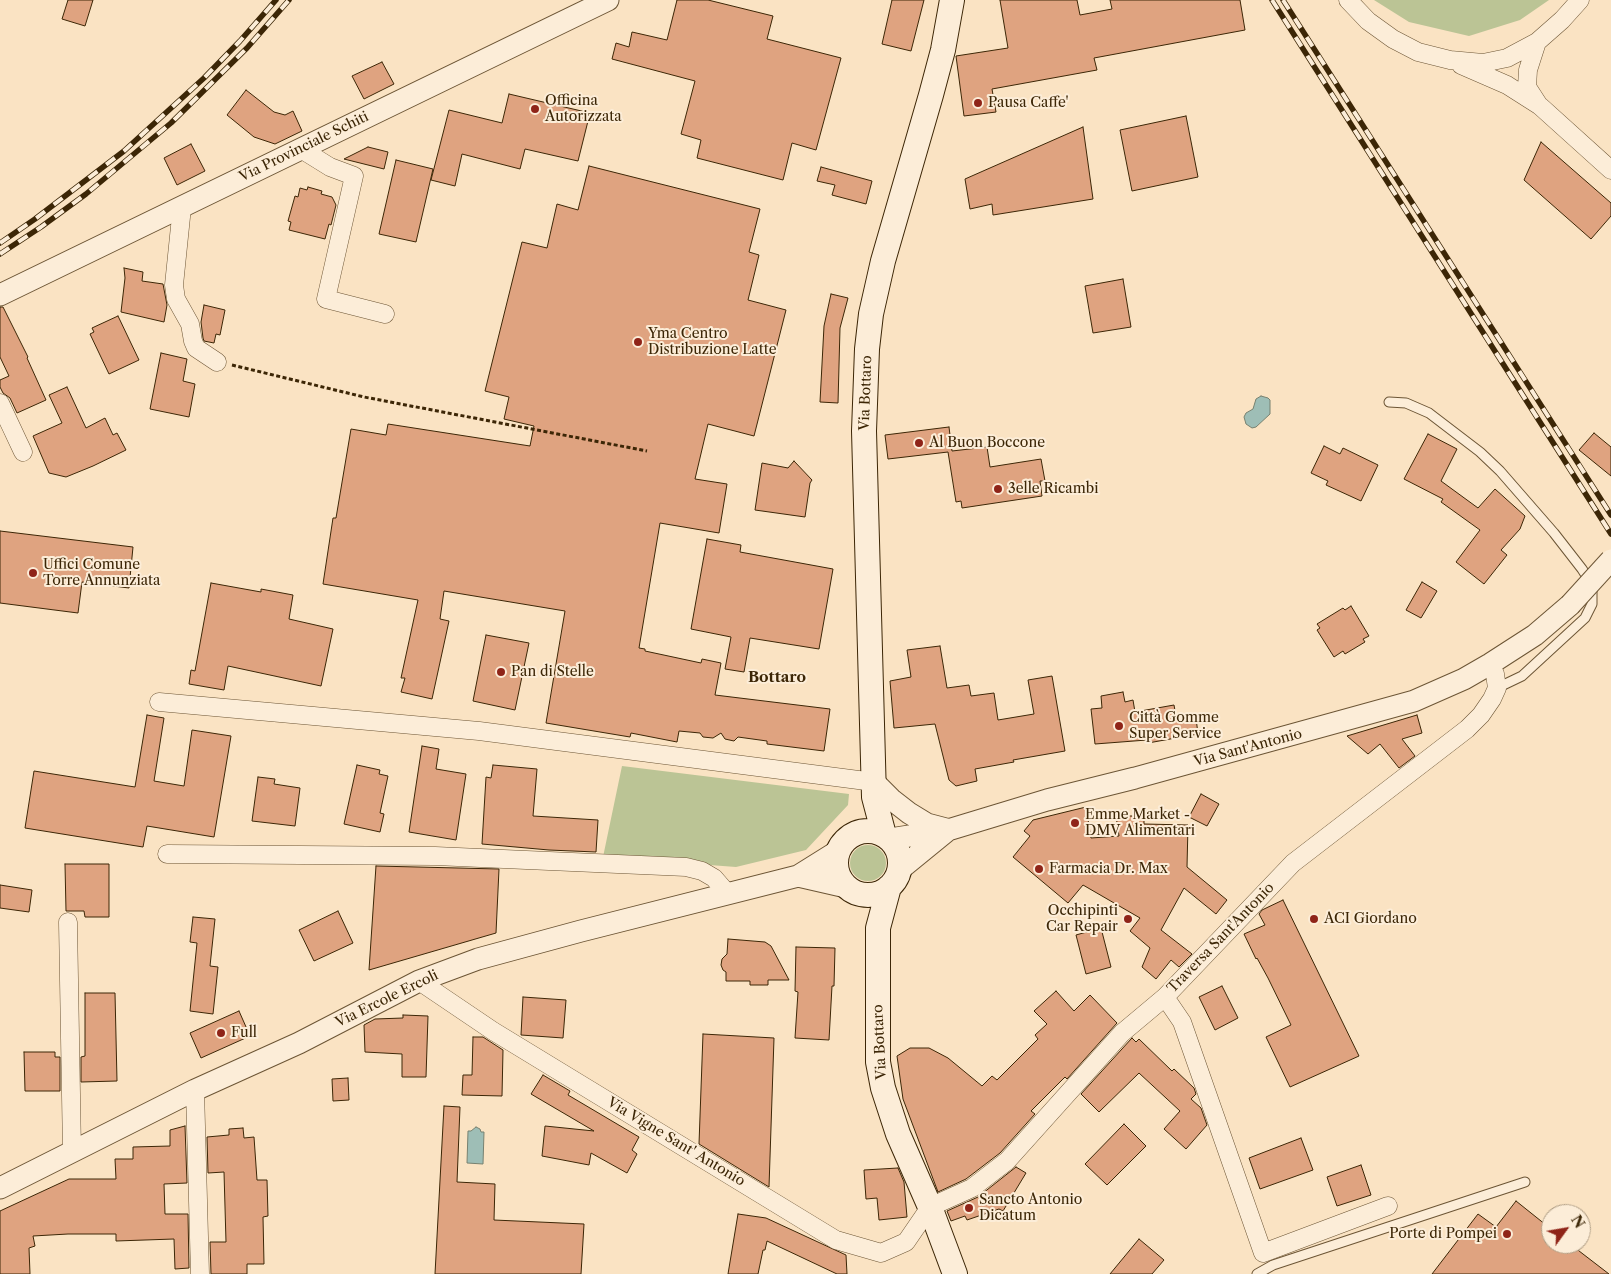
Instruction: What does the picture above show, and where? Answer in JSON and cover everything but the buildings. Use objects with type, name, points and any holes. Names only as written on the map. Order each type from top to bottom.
[{"type":"main road","name":"Via Bottaro","points":[[887,837],[874,789],[864,431],[867,350],[871,314],[883,261],[938,68],[952,0]]},
{"type":"main road","points":[[845,842],[863,830],[874,831],[887,837],[895,845],[899,853],[894,879],[880,893],[870,895],[853,891],[840,880],[835,861],[845,842],[874,789]]},
{"type":"main road","name":"Via Bottaro","points":[[894,879],[878,928],[878,1062],[882,1088],[898,1134],[930,1207],[955,1274]]},
{"type":"main road","name":"Via Bottaro","points":[[853,891],[878,928]]},
{"type":"street","name":"Via Provinciale Schiti","points":[[0,294],[608,0]]},
{"type":"street","points":[[1348,0],[1368,21],[1393,39],[1418,52],[1450,60],[1483,63],[1507,58],[1537,42],[1562,20],[1580,0]]},
{"type":"street","points":[[1537,42],[1528,70],[1527,87],[1540,106]]},
{"type":"street","points":[[1450,60],[1507,85],[1540,106],[1611,170]]},
{"type":"street","points":[[301,148],[330,167],[354,176],[326,299],[385,314]]},
{"type":"street","points":[[182,207],[174,285],[176,299],[190,324],[196,348],[217,362]]},
{"type":"street","points":[[0,403],[23,452]]},
{"type":"street","name":"Via Sant'Antonio","points":[[887,837],[948,830],[1047,800],[1144,776],[1405,704],[1464,679],[1535,635],[1570,605],[1611,560]]},
{"type":"street","points":[[1490,664],[1495,674],[1497,688]]},
{"type":"street","name":"Traversa Sant'Antonio","points":[[930,1207],[972,1188],[1007,1162],[1122,1034],[1165,997],[1293,863],[1467,729],[1481,715],[1497,688]]},
{"type":"street","points":[[159,702],[479,731],[874,789],[927,824],[948,830]]},
{"type":"street","name":"Via Sant'Antonio","points":[[894,879],[948,830]]},
{"type":"street","name":"Via Ercole Ercoli","points":[[0,1188],[195,1090],[299,1043],[419,981],[478,959],[798,876],[845,842]]},
{"type":"street","points":[[167,854],[435,856],[686,867],[702,871],[714,878],[727,893]]},
{"type":"street","name":"Via Ercole Ercoli","points":[[798,876],[853,891]]},
{"type":"street","points":[[68,922],[72,1152]]},
{"type":"street","name":"Via Vigne Sant' Antonio","points":[[419,981],[493,1031],[836,1240],[881,1253],[906,1242],[930,1207]]},
{"type":"street","points":[[1165,997],[1182,1022],[1263,1253],[1388,1206]]},
{"type":"street","points":[[195,1090],[200,1274]]},
{"type":"lane","points":[[1389,402],[1406,403],[1429,413],[1480,452],[1500,471],[1554,533],[1582,569],[1588,580],[1592,591],[1592,604],[1585,618],[1522,676],[1497,688]]},
{"type":"lane","points":[[1257,1274],[1525,1182]]},
{"type":"path","points":[[217,362],[364,397],[647,451]]},
{"type":"green space","points":[[1374,0],[1549,0],[1520,20],[1469,36],[1409,22]]},
{"type":"green space","points":[[622,766],[849,794],[848,805],[806,850],[736,867],[603,857]]},
{"type":"green space","points":[[868,845],[875,846],[881,850],[885,856],[885,870],[881,876],[875,880],[868,881],[861,880],[855,876],[851,870],[850,863],[851,856],[855,850],[861,846]]},
{"type":"water","points":[[1261,396],[1270,400],[1270,414],[1256,427],[1252,428],[1246,424],[1244,417],[1246,413],[1253,409],[1256,399]]},
{"type":"water","points":[[476,1127],[481,1132],[484,1132],[483,1164],[467,1163],[468,1131]]},
{"type":"railway","points":[[0,243],[35,219],[124,151],[204,78],[276,0]]},
{"type":"railway","points":[[0,254],[86,194],[171,123],[247,48],[289,0]]},
{"type":"railway","points":[[1272,0],[1611,534]]},
{"type":"railway","points":[[1283,0],[1611,515]]},
{"type":"place","name":"Pausa Caffe'","points":[[978,103]]},
{"type":"place","name":"Officina Autorizzata","points":[[535,109]]},
{"type":"place","name":"Yma Centro Distribuzione Latte","points":[[638,342]]},
{"type":"place","name":"Al Buon Boccone","points":[[919,443]]},
{"type":"place","name":"3elle Ricambi","points":[[998,489]]},
{"type":"place","name":"Uffici Comune Torre Annunziata","points":[[33,573]]},
{"type":"place","name":"Pan di Stelle","points":[[501,672]]},
{"type":"place","name":"Città Gomme Super Service","points":[[1119,726]]},
{"type":"place","name":"Emme Market - DMV Alimentari","points":[[1075,823]]},
{"type":"place","name":"Farmacia Dr. Max","points":[[1039,869]]},
{"type":"place","name":"Occhipinti Car Repair","points":[[1128,919]]},
{"type":"place","name":"ACI Giordano","points":[[1314,919]]},
{"type":"place","name":"Full","points":[[221,1033]]},
{"type":"place","name":"Sancto Antonio Dicatum","points":[[969,1208]]},
{"type":"place","name":"Porte di Pompei","points":[[1507,1234]]},
{"type":"district","name":"Bottaro","points":[[777,678]]}]
